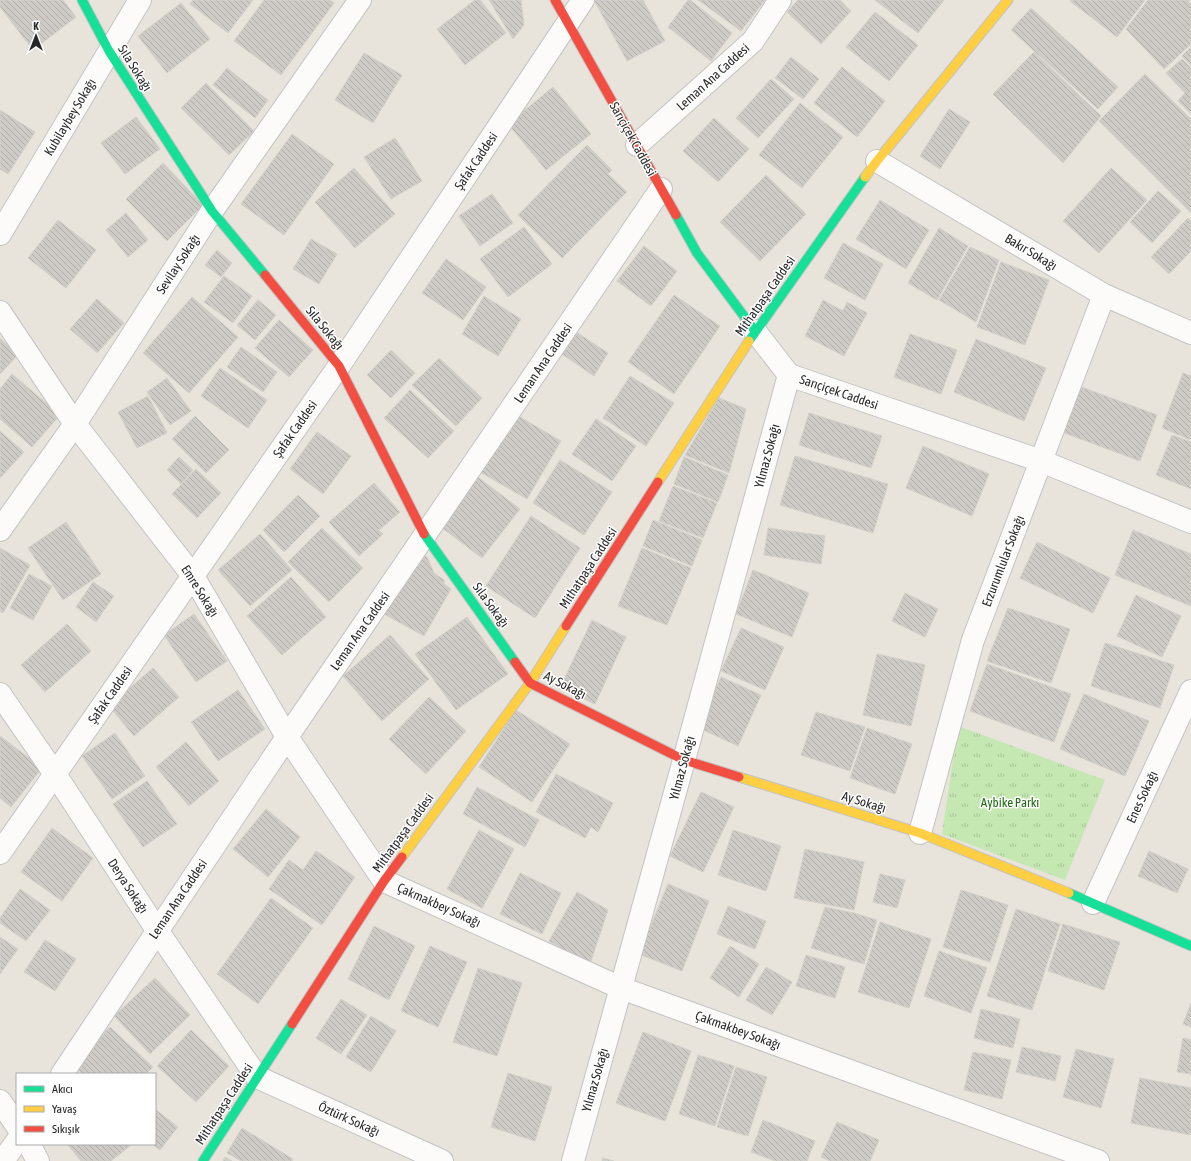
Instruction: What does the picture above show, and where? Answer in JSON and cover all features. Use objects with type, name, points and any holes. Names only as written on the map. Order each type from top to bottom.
[{"type":"street","name":"Sıla Sokağı","points":[[82,0],[109,52],[212,211],[339,366],[425,536],[530,683]]},
{"type":"street","name":"Kubilaybey Sokağı","points":[[0,234],[140,0]]},
{"type":"street","name":"Sevilay Sokağı","points":[[0,530],[75,424],[212,211],[360,0]]},
{"type":"street","name":"Sarıçiçek Caddesi","points":[[555,0],[697,253],[789,375],[1041,461],[1191,522]]},
{"type":"street","name":"Şafak Caddesi","points":[[0,854],[339,366],[583,0]]},
{"type":"street","name":"Leman Ana Caddesi","points":[[636,145],[753,41],[780,0]]},
{"type":"street","name":"Mithatpaşa Caddesi","points":[[203,1161],[384,881],[530,683],[755,331],[877,161],[1008,0]]},
{"type":"street","name":"Bakır Sokağı","points":[[877,161],[1104,295],[1191,333]]},
{"type":"street","name":"Leman Ana Caddesi","points":[[63,1073],[287,737],[661,189]]},
{"type":"street","name":"Erzurumlular Sokağı","points":[[920,833],[973,640],[1104,295]]},
{"type":"street","name":"Emre Sokağı","points":[[0,312],[75,424],[193,576],[287,737],[384,881]]},
{"type":"street","name":"Yılmaz Sokağı","points":[[573,1161],[789,375]]},
{"type":"street","name":"Ay Sokağı","points":[[530,683],[684,760],[920,833],[1093,903],[1191,946]]},
{"type":"street","name":"Enes Sokağı","points":[[1093,903],[1191,691]]},
{"type":"street","name":"Derya Sokağı","points":[[0,694],[257,1077]]},
{"type":"street","name":"Çakmakbey Sokağı","points":[[384,881],[621,988],[1098,1161]]},
{"type":"street","name":"Öztürk Sokağı","points":[[257,1077],[442,1161]]},
{"type":"street","points":[[0,1101],[16,1125]]},
{"type":"street","points":[[3,1161],[16,1142]]},
{"type":"street","points":[[30,1145],[38,1161]]},
{"type":"green space","name":"Aybike Parkı","points":[[958,726],[1105,780],[1065,880],[942,834]]},
{"type":"building","points":[[0,0],[63,0],[76,17],[33,50],[0,7]]},
{"type":"building","points":[[193,0],[253,0],[228,33],[190,4]]},
{"type":"building","points":[[264,0],[330,0],[334,3],[281,75],[234,41]]},
{"type":"building","points":[[475,0],[480,0],[506,33],[465,65],[437,29]]},
{"type":"building","points":[[489,0],[521,0],[524,25],[513,39]]},
{"type":"building","points":[[594,0],[643,0],[665,41],[627,61]]},
{"type":"building","points":[[688,0],[690,0],[732,33],[711,61],[668,27]]},
{"type":"building","points":[[698,0],[765,0],[741,31]]},
{"type":"building","points":[[798,0],[840,0],[851,11],[821,44],[787,12]]},
{"type":"building","points":[[875,0],[944,0],[918,33]]},
{"type":"building","points":[[1145,0],[1117,37],[1070,1]]},
{"type":"building","points":[[1148,0],[1188,0],[1191,4],[1191,44],[1164,69],[1126,29]]},
{"type":"building","points":[[181,3],[210,39],[167,73],[138,36]]},
{"type":"building","points":[[1031,8],[1118,87],[1098,109],[1011,30]]},
{"type":"building","points":[[875,12],[918,45],[889,81],[846,47]]},
{"type":"building","points":[[1191,47],[1191,66],[1182,56]]},
{"type":"building","points":[[1034,52],[1101,116],[1063,163],[993,94]]},
{"type":"building","points":[[364,53],[402,75],[373,123],[335,100]]},
{"type":"building","points":[[791,57],[819,79],[803,99],[775,78]]},
{"type":"building","points":[[1182,59],[1191,68],[1191,114],[1178,101],[1185,93],[1166,73]]},
{"type":"building","points":[[842,67],[885,101],[857,137],[814,103]]},
{"type":"building","points":[[227,68],[268,100],[255,118],[213,85]]},
{"type":"building","points":[[1145,74],[1191,119],[1191,213],[1099,121]]},
{"type":"building","points":[[771,79],[794,99],[758,138],[736,118]]},
{"type":"building","points":[[206,83],[254,131],[229,155],[181,108]]},
{"type":"building","points":[[553,87],[591,134],[546,170],[508,124]]},
{"type":"building","points":[[800,103],[843,137],[802,188],[759,155]]},
{"type":"building","points":[[949,109],[970,122],[940,169],[920,156]]},
{"type":"building","points":[[0,110],[35,132],[8,174],[0,169]]},
{"type":"building","points":[[136,117],[160,149],[125,174],[101,143]]},
{"type":"building","points":[[714,118],[749,149],[718,182],[683,151]]},
{"type":"building","points":[[292,134],[334,164],[284,235],[241,204]]},
{"type":"building","points":[[395,138],[422,181],[391,199],[364,157]]},
{"type":"building","points":[[587,145],[612,170],[608,174],[627,192],[562,258],[518,215]]},
{"type":"building","points":[[163,163],[203,205],[167,241],[126,199]]},
{"type":"building","points":[[354,168],[395,214],[355,248],[315,202]]},
{"type":"building","points":[[1111,168],[1147,200],[1099,253],[1063,221]]},
{"type":"building","points":[[766,175],[806,214],[760,261],[720,222]]},
{"type":"building","points":[[1158,191],[1181,211],[1152,243],[1130,222]]},
{"type":"building","points":[[492,194],[513,223],[480,246],[459,216]]},
{"type":"building","points":[[880,200],[929,230],[906,269],[856,239]]},
{"type":"building","points":[[126,213],[148,240],[128,257],[106,230]]},
{"type":"building","points":[[1188,218],[1191,221],[1191,251],[1169,274],[1151,257]]},
{"type":"building","points":[[58,220],[96,250],[66,288],[28,258]]},
{"type":"building","points":[[524,227],[552,264],[508,297],[480,259]]},
{"type":"building","points":[[939,228],[968,246],[937,300],[908,283]]},
{"type":"building","points":[[311,239],[337,254],[319,284],[293,269]]},
{"type":"building","points":[[843,243],[883,264],[865,300],[824,278]]},
{"type":"building","points":[[644,246],[677,271],[651,306],[617,281]]},
{"type":"building","points":[[970,247],[999,260],[976,322],[939,300]]},
{"type":"building","points":[[217,250],[232,263],[221,277],[205,265]]},
{"type":"building","points":[[446,259],[486,287],[463,320],[422,293]]},
{"type":"building","points":[[1001,262],[1049,280],[1025,345],[977,327]]},
{"type":"building","points":[[224,276],[252,296],[233,323],[204,302]]},
{"type":"building","points":[[674,295],[720,326],[674,394],[628,362]]},
{"type":"building","points":[[484,296],[521,319],[498,356],[462,334]]},
{"type":"building","points":[[192,297],[238,337],[189,393],[143,353]]},
{"type":"building","points":[[97,299],[124,323],[97,353],[70,329]]},
{"type":"building","points":[[258,300],[276,315],[255,340],[237,325]]},
{"type":"building","points":[[823,300],[843,311],[847,302],[867,313],[844,356],[805,336]]},
{"type":"building","points":[[279,320],[313,350],[289,377],[255,348]]},
{"type":"building","points":[[576,332],[608,353],[594,376],[562,354]]},
{"type":"building","points":[[910,334],[957,350],[941,394],[894,377]]},
{"type":"building","points":[[0,338],[18,355],[0,374]]},
{"type":"building","points":[[976,339],[1046,368],[1024,421],[954,392]]},
{"type":"building","points":[[241,347],[277,372],[263,392],[227,367]]},
{"type":"building","points":[[391,350],[415,373],[391,398],[367,375]]},
{"type":"building","points":[[439,358],[482,398],[456,426],[412,385]]},
{"type":"building","points":[[220,368],[267,400],[248,428],[201,396]]},
{"type":"building","points":[[1183,373],[1191,376],[1191,440],[1162,428]]},
{"type":"building","points":[[12,374],[60,415],[32,447],[0,419],[0,389]]},
{"type":"building","points":[[630,376],[674,403],[646,446],[603,418]]},
{"type":"building","points":[[167,378],[191,411],[170,425],[147,392]]},
{"type":"building","points":[[1076,385],[1157,415],[1140,461],[1059,431]]},
{"type":"building","points":[[410,390],[454,431],[428,458],[384,418]]},
{"type":"building","points":[[148,396],[167,433],[137,448],[118,412]]},
{"type":"building","points":[[719,398],[746,409],[729,473],[685,455]]},
{"type":"building","points":[[809,413],[882,436],[871,468],[799,445]]},
{"type":"building","points":[[515,414],[561,441],[527,499],[480,472]]},
{"type":"building","points":[[195,416],[229,450],[206,473],[172,439]]},
{"type":"building","points":[[596,419],[636,446],[612,481],[572,454]]},
{"type":"building","points":[[0,431],[24,452],[0,478]]},
{"type":"building","points":[[317,432],[351,456],[323,494],[290,469]]},
{"type":"building","points":[[1172,435],[1191,442],[1191,489],[1156,475]]},
{"type":"building","points":[[923,446],[989,474],[972,516],[906,488]]},
{"type":"building","points":[[795,456],[888,484],[873,533],[780,505]]},
{"type":"building","points":[[179,457],[193,470],[181,484],[167,470]]},
{"type":"building","points":[[684,457],[728,475],[718,502],[674,484]]},
{"type":"building","points":[[560,460],[612,492],[584,535],[533,503]]},
{"type":"building","points":[[196,469],[221,493],[197,518],[172,494]]},
{"type":"building","points":[[474,474],[520,509],[482,558],[437,524]]},
{"type":"building","points":[[374,483],[400,512],[379,530],[383,534],[359,556],[329,522]]},
{"type":"building","points":[[673,486],[717,503],[703,538],[659,521]]},
{"type":"building","points":[[298,495],[320,516],[284,552],[263,530]]},
{"type":"building","points":[[531,516],[580,548],[535,618],[486,586]]},
{"type":"building","points":[[653,520],[702,540],[692,566],[643,546]]},
{"type":"building","points":[[66,522],[101,574],[63,600],[28,548]]},
{"type":"building","points":[[322,528],[363,568],[329,602],[288,562]]},
{"type":"building","points":[[768,528],[825,536],[821,564],[764,555]]},
{"type":"building","points":[[1133,530],[1191,554],[1191,606],[1115,575]]},
{"type":"building","points":[[260,534],[292,570],[250,606],[218,570]]},
{"type":"building","points":[[1037,542],[1110,578],[1093,613],[1020,578]]},
{"type":"building","points":[[0,548],[30,565],[3,613],[0,611]]},
{"type":"building","points":[[642,548],[691,568],[667,625],[618,606]]},
{"type":"building","points":[[419,553],[427,557],[434,573],[444,580],[444,584],[451,589],[424,636],[384,614]]},
{"type":"building","points":[[753,570],[809,593],[792,637],[736,614]]},
{"type":"building","points":[[29,574],[52,586],[33,620],[10,608]]},
{"type":"building","points":[[291,577],[326,617],[282,655],[247,616]]},
{"type":"building","points":[[93,582],[114,596],[96,622],[76,607]]},
{"type":"building","points":[[905,593],[938,609],[925,637],[892,621]]},
{"type":"building","points":[[1136,595],[1181,616],[1162,657],[1117,636]]},
{"type":"building","points":[[1008,608],[1070,629],[1051,683],[987,661]]},
{"type":"building","points":[[194,614],[227,661],[196,682],[164,635]]},
{"type":"building","points":[[467,617],[508,674],[456,710],[415,654]]},
{"type":"building","points":[[592,620],[626,637],[595,704],[560,688]]},
{"type":"building","points":[[67,624],[91,651],[45,692],[21,665]]},
{"type":"building","points":[[741,628],[784,647],[765,690],[721,671]]},
{"type":"building","points":[[390,635],[429,679],[382,721],[343,676]]},
{"type":"building","points":[[1105,643],[1174,665],[1160,708],[1091,686]]},
{"type":"building","points":[[877,654],[925,665],[911,726],[863,715]]},
{"type":"building","points":[[987,664],[1071,694],[1054,742],[970,711]]},
{"type":"building","points":[[153,668],[179,697],[134,736],[109,706]]},
{"type":"building","points":[[721,677],[761,695],[738,746],[699,728]]},
{"type":"building","points":[[238,690],[265,729],[218,761],[191,722]]},
{"type":"building","points":[[1084,694],[1149,721],[1125,776],[1060,749]]},
{"type":"building","points":[[429,697],[466,731],[426,774],[389,739]]},
{"type":"building","points":[[516,710],[570,744],[532,802],[479,767]]},
{"type":"building","points":[[816,712],[865,727],[850,771],[801,755]]},
{"type":"building","points":[[867,728],[912,744],[895,794],[850,778]]},
{"type":"building","points":[[115,733],[145,776],[112,799],[82,756]]},
{"type":"building","points":[[0,736],[42,768],[11,807],[0,798]]},
{"type":"building","points":[[186,742],[219,781],[189,806],[156,767]]},
{"type":"building","points":[[556,774],[613,803],[598,832],[591,827],[585,838],[536,812]]},
{"type":"building","points":[[147,781],[177,824],[143,847],[113,804]]},
{"type":"building","points":[[477,787],[539,820],[525,847],[463,814]]},
{"type":"building","points":[[701,792],[734,807],[703,872],[670,856]]},
{"type":"building","points":[[266,809],[300,837],[268,877],[233,849]]},
{"type":"building","points":[[52,828],[93,858],[62,901],[21,872]]},
{"type":"building","points":[[479,830],[514,849],[482,908],[447,889]]},
{"type":"building","points":[[733,830],[781,846],[766,891],[718,875]]},
{"type":"building","points":[[805,849],[864,862],[854,910],[794,898]]},
{"type":"building","points":[[316,851],[355,877],[322,925],[269,889],[289,860],[303,870]]},
{"type":"building","points":[[1149,851],[1188,869],[1177,893],[1138,876]]},
{"type":"building","points":[[520,873],[561,893],[542,934],[500,914]]},
{"type":"building","points":[[880,874],[905,880],[897,908],[873,902]]},
{"type":"building","points":[[668,884],[709,901],[682,971],[639,954]]},
{"type":"building","points":[[20,889],[50,910],[26,941],[0,923],[0,918]]},
{"type":"building","points":[[961,890],[1008,905],[990,962],[943,947]]},
{"type":"building","points":[[577,892],[608,910],[590,964],[549,941]]},
{"type":"building","points":[[271,898],[313,928],[258,1004],[217,974]]},
{"type":"building","points":[[728,906],[766,921],[755,949],[717,934]]},
{"type":"building","points":[[825,907],[854,913],[877,920],[864,964],[811,948]]},
{"type":"building","points":[[1016,909],[1060,924],[1032,1010],[987,996]]},
{"type":"building","points":[[880,922],[931,939],[909,1008],[858,992]]},
{"type":"building","points":[[1063,924],[1120,942],[1104,990],[1048,971]]},
{"type":"building","points":[[374,926],[415,946],[389,1000],[348,979]]},
{"type":"building","points":[[0,937],[18,949],[0,974]]},
{"type":"building","points":[[45,940],[76,959],[55,991],[24,972]]},
{"type":"building","points":[[430,946],[467,962],[438,1027],[401,1011]]},
{"type":"building","points":[[730,946],[759,964],[739,997],[710,978]]},
{"type":"building","points":[[939,951],[987,968],[971,1013],[924,996]]},
{"type":"building","points":[[806,955],[845,967],[835,998],[796,986]]},
{"type":"building","points":[[766,967],[792,982],[772,1015],[746,1000]]},
{"type":"building","points":[[478,968],[522,983],[497,1056],[453,1042]]},
{"type":"building","points":[[155,978],[190,1015],[150,1054],[114,1016]]},
{"type":"building","points":[[341,999],[367,1015],[341,1054],[316,1038]]},
{"type":"building","points":[[1191,1003],[1191,1027],[1183,1024]]},
{"type":"building","points":[[981,1009],[1020,1019],[1013,1048],[974,1038]]},
{"type":"building","points":[[371,1016],[396,1031],[371,1072],[346,1057]]},
{"type":"building","points":[[110,1027],[153,1067],[147,1073],[82,1073],[74,1066]]},
{"type":"building","points":[[191,1030],[229,1066],[196,1102],[157,1066]]},
{"type":"building","points":[[643,1032],[691,1051],[665,1121],[616,1103]]},
{"type":"building","points":[[1183,1038],[1191,1040],[1191,1074],[1177,1072]]},
{"type":"building","points":[[1022,1047],[1061,1056],[1055,1081],[1016,1072]]},
{"type":"building","points":[[1076,1049],[1114,1059],[1101,1108],[1063,1097]]},
{"type":"building","points":[[973,1052],[1011,1060],[1002,1099],[964,1090]]},
{"type":"building","points":[[698,1055],[734,1066],[715,1126],[679,1114]]},
{"type":"building","points":[[736,1067],[767,1077],[748,1136],[717,1127]]},
{"type":"building","points":[[508,1073],[552,1087],[535,1141],[491,1127]]},
{"type":"building","points":[[1140,1078],[1191,1088],[1191,1135],[1131,1123]]},
{"type":"building","points":[[156,1110],[178,1127],[160,1150],[153,1145],[156,1145]]},
{"type":"building","points":[[763,1120],[815,1141],[807,1161],[775,1161],[751,1152]]},
{"type":"building","points":[[837,1122],[879,1140],[870,1161],[830,1161],[821,1157]]},
{"type":"building","points":[[242,1128],[293,1159],[292,1161],[241,1161],[227,1153]]},
{"type":"building","points":[[68,1145],[131,1145],[111,1161],[81,1161]]},
{"type":"building","points":[[225,1157],[232,1161],[223,1161]]},
{"type":"building","points":[[603,1158],[614,1161],[602,1161]]},
{"type":"traffic: fast","points":[[82,0],[109,51],[212,211],[265,275]]},
{"type":"traffic: fast","points":[[749,341],[865,177]]},
{"type":"traffic: fast","points":[[676,215],[697,253],[755,331]]},
{"type":"traffic: fast","points":[[424,534],[515,662]]},
{"type":"traffic: fast","points":[[1069,893],[1191,946]]},
{"type":"traffic: fast","points":[[203,1161],[292,1024]]},
{"type":"traffic: slow","points":[[865,177],[1008,0]]},
{"type":"traffic: slow","points":[[658,482],[749,341]]},
{"type":"traffic: slow","points":[[402,857],[530,683],[566,626]]},
{"type":"traffic: slow","points":[[739,777],[920,833],[1069,893]]},
{"type":"traffic: jam","points":[[555,0],[676,215]]},
{"type":"traffic: jam","points":[[265,275],[339,366],[424,534]]},
{"type":"traffic: jam","points":[[566,626],[658,482]]},
{"type":"traffic: jam","points":[[515,662],[530,683],[684,760],[739,777]]},
{"type":"traffic: jam","points":[[292,1024],[384,881],[402,857]]}]
